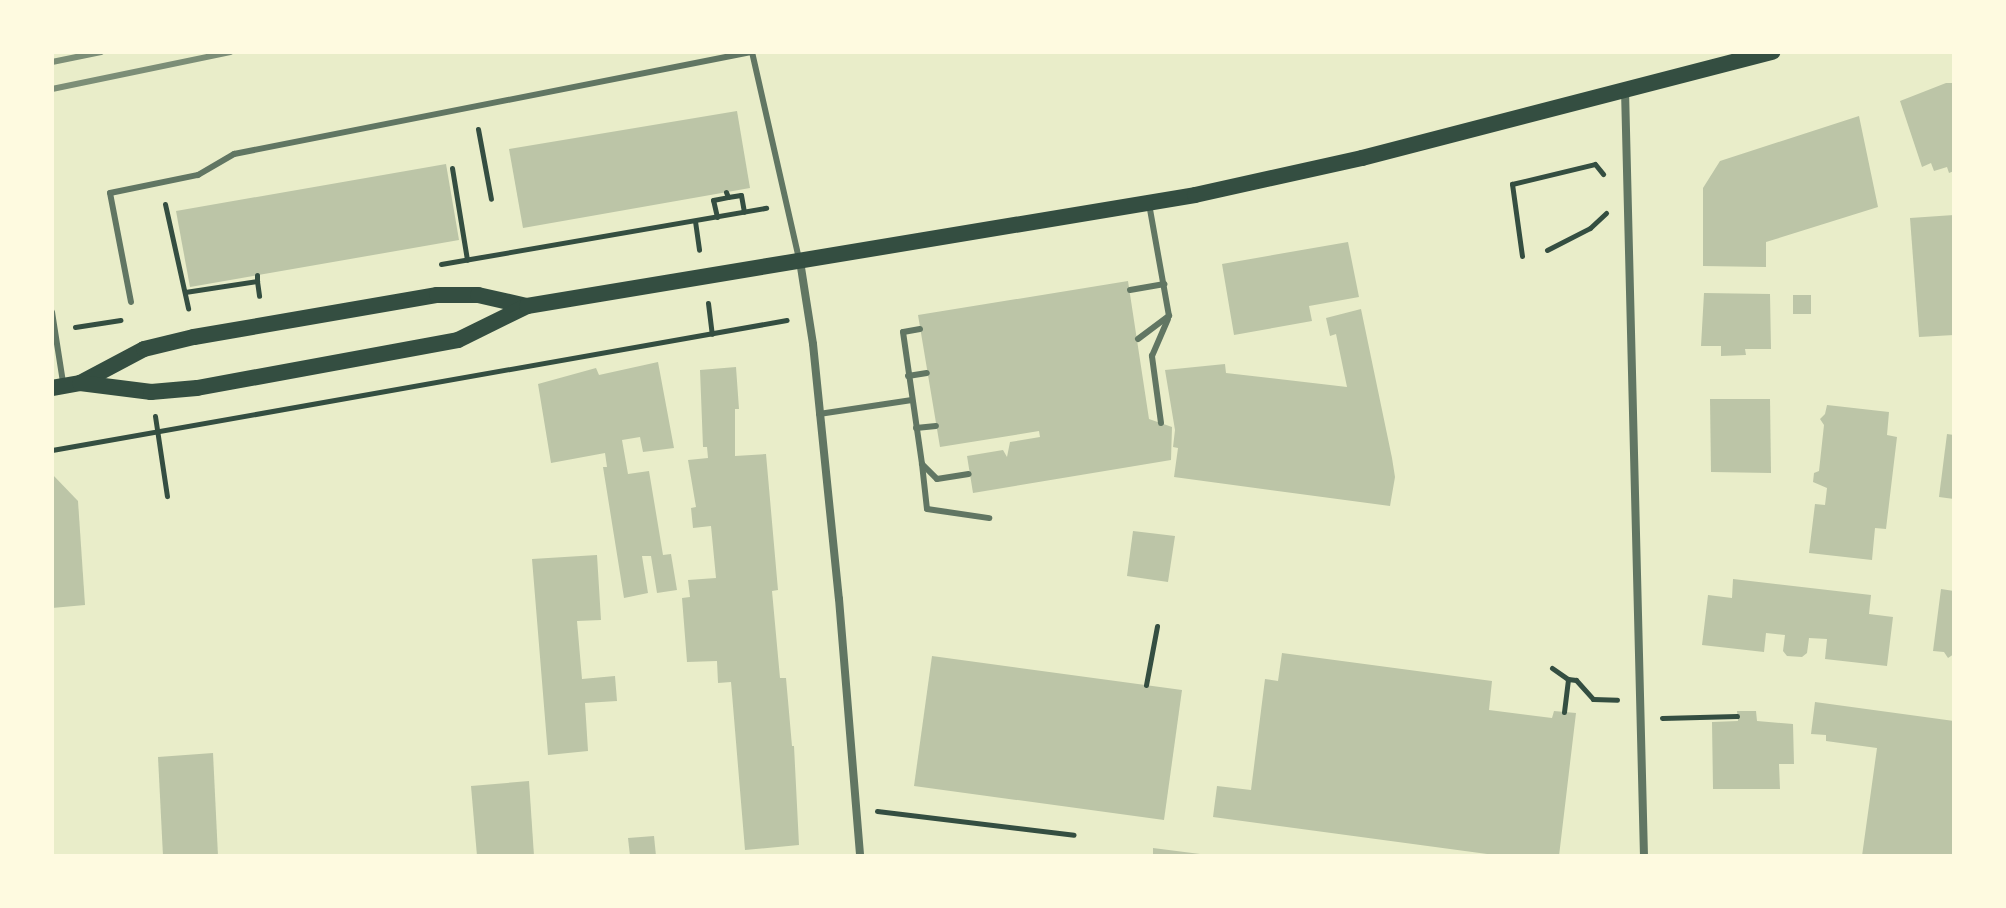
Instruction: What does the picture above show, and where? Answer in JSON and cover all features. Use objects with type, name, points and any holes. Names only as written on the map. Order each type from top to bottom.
[{"type":"main road","points":[[65,386],[151,392],[197,388],[458,340],[527,306],[1149,203],[1362,158],[1773,52]]},
{"type":"main road","points":[[65,386],[144,349],[437,295],[478,295],[527,306]]},
{"type":"street","points":[[1625,89],[1644,856]]},
{"type":"street","points":[[800,260],[810,315],[839,599],[860,856]]},
{"type":"lane","points":[[131,302],[110,193],[198,175],[234,154],[752,52],[800,260]]},
{"type":"lane","points":[[1149,203],[1169,316],[1152,356],[1161,423]]},
{"type":"lane","points":[[1130,290],[1164,284]]},
{"type":"lane","points":[[52,312],[65,386]]},
{"type":"lane","points":[[1138,339],[1169,316]]},
{"type":"lane","points":[[920,329],[903,332],[927,509],[989,518]]},
{"type":"lane","points":[[908,376],[927,373]]},
{"type":"lane","points":[[819,414],[912,400]]},
{"type":"lane","points":[[916,428],[936,426]]},
{"type":"lane","points":[[922,464],[937,479],[969,474]]},
{"type":"path","points":[[474,109],[491,199]]},
{"type":"path","points":[[1522,256],[1512,184],[1595,164],[1608,179]]},
{"type":"path","points":[[452,168],[467,260]]},
{"type":"path","points":[[161,182],[188,308]]},
{"type":"path","points":[[717,217],[713,200],[727,195],[741,195],[744,212]]},
{"type":"path","points":[[1547,250],[1590,228],[1607,213],[1610,201]]},
{"type":"path","points":[[438,265],[787,205]]},
{"type":"path","points":[[185,292],[257,278],[259,296]]},
{"type":"path","points":[[245,298],[274,293]]},
{"type":"path","points":[[176,310],[203,306]]},
{"type":"path","points":[[52,450],[503,373],[810,315]]},
{"type":"path","points":[[56,330],[126,318]]},
{"type":"path","points":[[157,432],[167,496]]},
{"type":"path","points":[[1146,685],[1157,626]]},
{"type":"path","points":[[1552,668],[1568,679],[1576,680],[1593,699],[1642,701]]},
{"type":"path","points":[[1564,712],[1568,679]]},
{"type":"path","points":[[1642,719],[1737,716]]},
{"type":"path","points":[[856,808],[1074,835]]},
{"type":"building","points":[[1946,83],[1954,83],[1954,171],[1949,173],[1947,167],[1934,171],[1931,163],[1922,167],[1900,101]]},
{"type":"building","points":[[737,111],[750,188],[523,228],[509,149]]},
{"type":"building","points":[[1859,116],[1878,207],[1766,242],[1766,267],[1703,266],[1703,188],[1720,161]]},
{"type":"building","points":[[446,164],[459,240],[190,287],[176,211]]},
{"type":"building","points":[[1954,215],[1954,335],[1919,337],[1910,218]]},
{"type":"building","points":[[1348,242],[1359,297],[1309,306],[1312,321],[1234,335],[1222,264]]},
{"type":"building","points":[[1128,281],[1149,419],[1172,427],[1171,460],[973,493],[967,456],[1003,450],[1007,457],[1010,442],[1040,437],[1039,431],[940,447],[918,315]]},
{"type":"building","points":[[1704,293],[1770,294],[1771,349],[1745,349],[1746,355],[1721,356],[1721,346],[1701,346]]},
{"type":"building","points":[[1793,295],[1811,295],[1811,314],[1793,314]]},
{"type":"building","points":[[1361,309],[1395,477],[1390,506],[1174,477],[1178,448],[1173,447],[1175,430],[1165,370],[1225,364],[1226,373],[1347,387],[1336,334],[1330,336],[1326,318]]},
{"type":"building","points":[[658,362],[674,448],[643,452],[640,437],[622,440],[628,474],[649,471],[663,555],[671,554],[677,590],[657,593],[651,556],[642,556],[648,593],[624,598],[603,467],[607,467],[605,453],[551,463],[538,384],[596,368],[599,375]]},
{"type":"building","points":[[736,367],[739,409],[735,409],[735,456],[766,454],[778,590],[772,591],[780,678],[786,678],[794,746],[799,845],[745,850],[731,682],[718,683],[717,661],[687,662],[682,598],[690,597],[688,580],[716,578],[711,526],[693,528],[691,508],[696,507],[688,460],[708,458],[707,447],[703,447],[700,370]]},
{"type":"building","points":[[1710,399],[1770,399],[1771,473],[1711,472]]},
{"type":"building","points":[[1827,405],[1889,412],[1887,435],[1897,437],[1886,529],[1875,528],[1872,560],[1809,553],[1815,504],[1825,505],[1827,488],[1813,482],[1814,473],[1819,471],[1824,425],[1820,419]]},
{"type":"building","points":[[1947,434],[1954,435],[1954,499],[1939,497]]},
{"type":"building","points":[[52,474],[78,501],[85,605],[52,608]]},
{"type":"building","points":[[1133,531],[1175,536],[1168,582],[1127,576]]},
{"type":"building","points":[[597,555],[601,620],[577,621],[582,679],[615,676],[617,701],[585,703],[588,751],[548,755],[532,559]]},
{"type":"building","points":[[1733,579],[1871,595],[1869,614],[1893,617],[1887,666],[1825,659],[1827,639],[1809,638],[1807,653],[1802,657],[1787,656],[1783,651],[1785,635],[1766,633],[1764,652],[1702,645],[1708,595],[1732,598]]},
{"type":"building","points":[[1941,589],[1954,591],[1954,654],[1948,658],[1944,652],[1933,651]]},
{"type":"building","points":[[1282,653],[1492,681],[1489,710],[1552,718],[1554,711],[1576,713],[1559,856],[1502,856],[1213,817],[1217,786],[1251,790],[1265,679],[1278,681]]},
{"type":"building","points":[[932,656],[1182,690],[1164,820],[914,786]]},
{"type":"building","points":[[1815,702],[1954,721],[1954,856],[1862,856],[1877,748],[1826,741],[1826,735],[1811,734]]},
{"type":"building","points":[[1737,711],[1756,711],[1757,721],[1793,724],[1794,764],[1779,764],[1780,789],[1713,789],[1712,722],[1738,721]]},
{"type":"building","points":[[213,753],[218,856],[163,856],[158,757]]},
{"type":"building","points":[[529,781],[534,856],[477,856],[471,786]]},
{"type":"building","points":[[654,836],[656,856],[630,856],[628,838]]},
{"type":"building","points":[[1153,848],[1200,854],[1200,856],[1153,856]]},
{"type":"railway","points":[[52,62],[101,52]]},
{"type":"railway","points":[[52,89],[230,52]]}]
